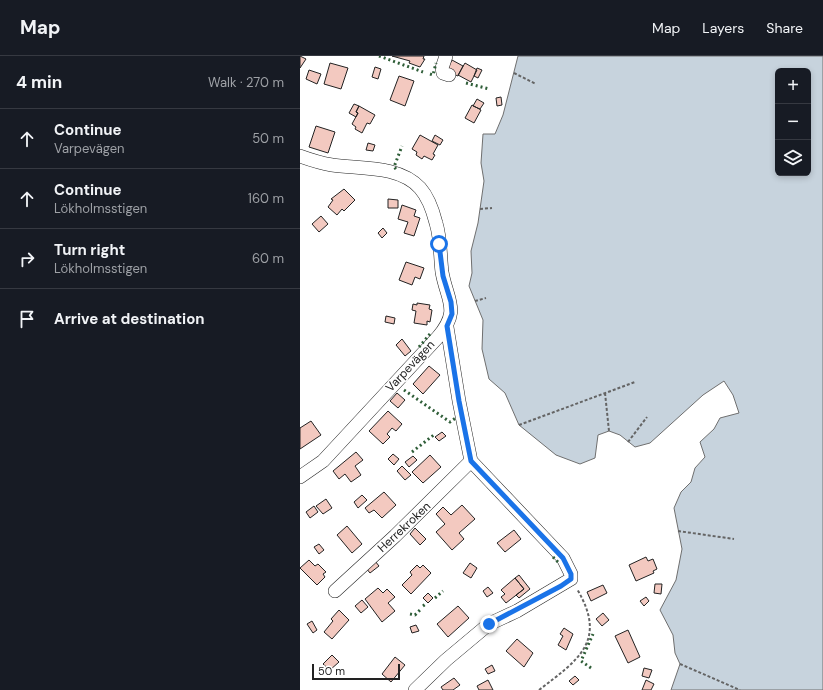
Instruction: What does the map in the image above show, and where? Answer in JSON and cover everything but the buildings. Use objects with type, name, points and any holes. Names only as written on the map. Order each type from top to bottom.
[{"type":"street","points":[[446,56],[442,68],[443,73],[449,75]]},
{"type":"street","name":"Varpevägen","points":[[300,156],[327,164],[389,172],[409,179],[419,187],[428,200],[438,231],[443,276],[451,302],[452,314],[447,326],[323,461],[300,477]]},
{"type":"street","points":[[415,690],[446,660],[489,624],[571,579],[571,574],[563,558],[471,461],[459,401],[447,326]]},
{"type":"street","name":"Herrekroken","points":[[335,591],[471,461]]},
{"type":"path","points":[[514,72],[536,84]]},
{"type":"path","points":[[480,209],[492,208]]},
{"type":"path","points":[[475,301],[486,298]]},
{"type":"path","points":[[520,425],[635,382]]},
{"type":"path","points":[[605,394],[609,431]]},
{"type":"path","points":[[628,442],[647,417]]},
{"type":"path","points":[[678,531],[734,539]]},
{"type":"path","points":[[539,690],[568,667],[580,654],[590,631],[590,616],[583,599],[571,579]]},
{"type":"path","points":[[680,664],[740,690]]},
{"type":"shaded area","points":[[518,56],[823,56],[823,690],[671,690],[680,664],[675,653],[673,635],[660,610],[676,580],[682,549],[674,508],[681,492],[691,482],[695,468],[705,457],[700,442],[714,429],[720,418],[739,413],[733,395],[724,381],[703,395],[650,443],[635,447],[620,435],[609,431],[598,435],[595,458],[580,464],[556,455],[519,425],[505,393],[489,379],[482,349],[483,320],[469,286],[472,273],[471,251],[478,223],[484,181],[481,163],[483,134],[495,134],[503,115]]},
{"type":"hedge","points":[[379,56],[423,72]]},
{"type":"hedge","points":[[430,74],[433,75],[436,63]]},
{"type":"hedge","points":[[466,83],[489,89]]},
{"type":"hedge","points":[[396,169],[394,167],[402,146]]},
{"type":"hedge","points":[[419,347],[430,334]]},
{"type":"hedge","points":[[404,390],[450,422],[457,417]]},
{"type":"hedge","points":[[412,452],[435,434]]},
{"type":"hedge","points":[[553,557],[560,564]]},
{"type":"hedge","points":[[435,598],[443,591]]},
{"type":"hedge","points":[[423,606],[427,603]]},
{"type":"hedge","points":[[410,614],[415,615],[420,610]]},
{"type":"hedge","points":[[591,668],[581,661],[593,634]]},
{"type":"route","points":[[439,244],[443,276],[452,310],[447,326],[459,401],[471,461],[489,482],[563,558],[571,574],[571,579],[561,586],[489,624]]}]
